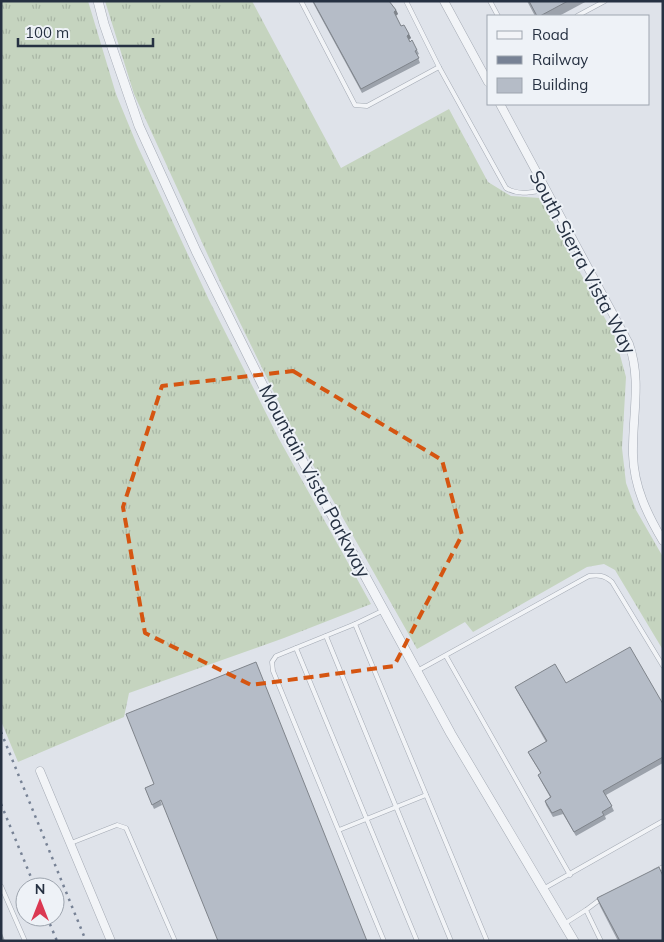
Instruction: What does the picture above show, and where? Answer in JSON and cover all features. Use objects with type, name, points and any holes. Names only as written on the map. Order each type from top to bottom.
[{"type":"street","name":"Mountain Vista Parkway","points":[[98,1],[139,126],[196,251],[278,414],[451,734],[574,941]]},
{"type":"street","points":[[444,1],[485,70]]},
{"type":"street","name":"South Sierra Vista Way","points":[[501,105],[621,328],[634,359],[637,379],[633,456],[636,478],[648,515],[663,541]]},
{"type":"street","points":[[40,771],[111,941]]},
{"type":"lane","points":[[301,1],[355,105],[367,106],[439,67]]},
{"type":"lane","points":[[490,1],[497,15]]},
{"type":"lane","points":[[579,15],[605,1]]},
{"type":"lane","points":[[407,2],[439,67],[506,188],[513,192],[525,193],[546,190]]},
{"type":"lane","points":[[417,671],[589,576],[598,575],[605,576],[612,582],[663,666]]},
{"type":"lane","points":[[384,610],[355,624],[276,656],[272,662],[273,671],[384,941]]},
{"type":"lane","points":[[355,624],[487,941]]},
{"type":"lane","points":[[326,636],[451,941]]},
{"type":"lane","points":[[296,648],[368,818],[417,941]]},
{"type":"lane","points":[[446,656],[570,875]]},
{"type":"lane","points":[[338,830],[426,796]]},
{"type":"lane","points":[[544,889],[663,821]]},
{"type":"lane","points":[[70,844],[117,825],[126,828],[175,941]]},
{"type":"lane","points":[[650,873],[663,867]]},
{"type":"lane","points":[[1,886],[25,941]]},
{"type":"lane","points":[[564,924],[607,896]]},
{"type":"lane","points":[[586,910],[601,941]]},
{"type":"highlighted area","points":[[293,371],[442,460],[462,535],[394,666],[251,685],[145,633],[123,507],[162,386]]},
{"type":"green space","points":[[1,1],[88,1],[116,94],[137,145],[209,300],[279,439],[371,604],[284,638],[129,693],[124,717],[18,762],[1,721]]},
{"type":"green space","points":[[105,1],[252,1],[341,168],[449,109],[488,182],[511,196],[540,198],[615,337],[626,377],[622,448],[626,483],[636,510],[663,557],[663,650],[615,570],[604,564],[587,567],[473,632],[465,622],[417,649],[287,419],[222,286],[134,94]]},
{"type":"building","points":[[313,1],[389,1],[396,10],[394,12],[401,26],[404,25],[409,34],[407,36],[410,42],[412,40],[419,58],[361,89]]},
{"type":"building","points":[[529,1],[568,1],[542,15],[536,15]]},
{"type":"building","points":[[630,647],[663,704],[663,757],[603,791],[612,806],[602,812],[604,815],[574,832],[561,809],[552,813],[545,801],[551,797],[538,775],[541,773],[528,752],[547,741],[515,687],[555,664],[566,683]]},
{"type":"building","points":[[256,662],[367,941],[218,941],[161,800],[152,805],[145,788],[154,784],[126,714]]},
{"type":"building","points":[[659,867],[663,876],[663,941],[620,941],[597,898]]},
{"type":"railway","points":[[1,732],[86,941]]},
{"type":"railway","points":[[1,804],[31,877]]},
{"type":"railway","points":[[51,927],[57,941]]}]
